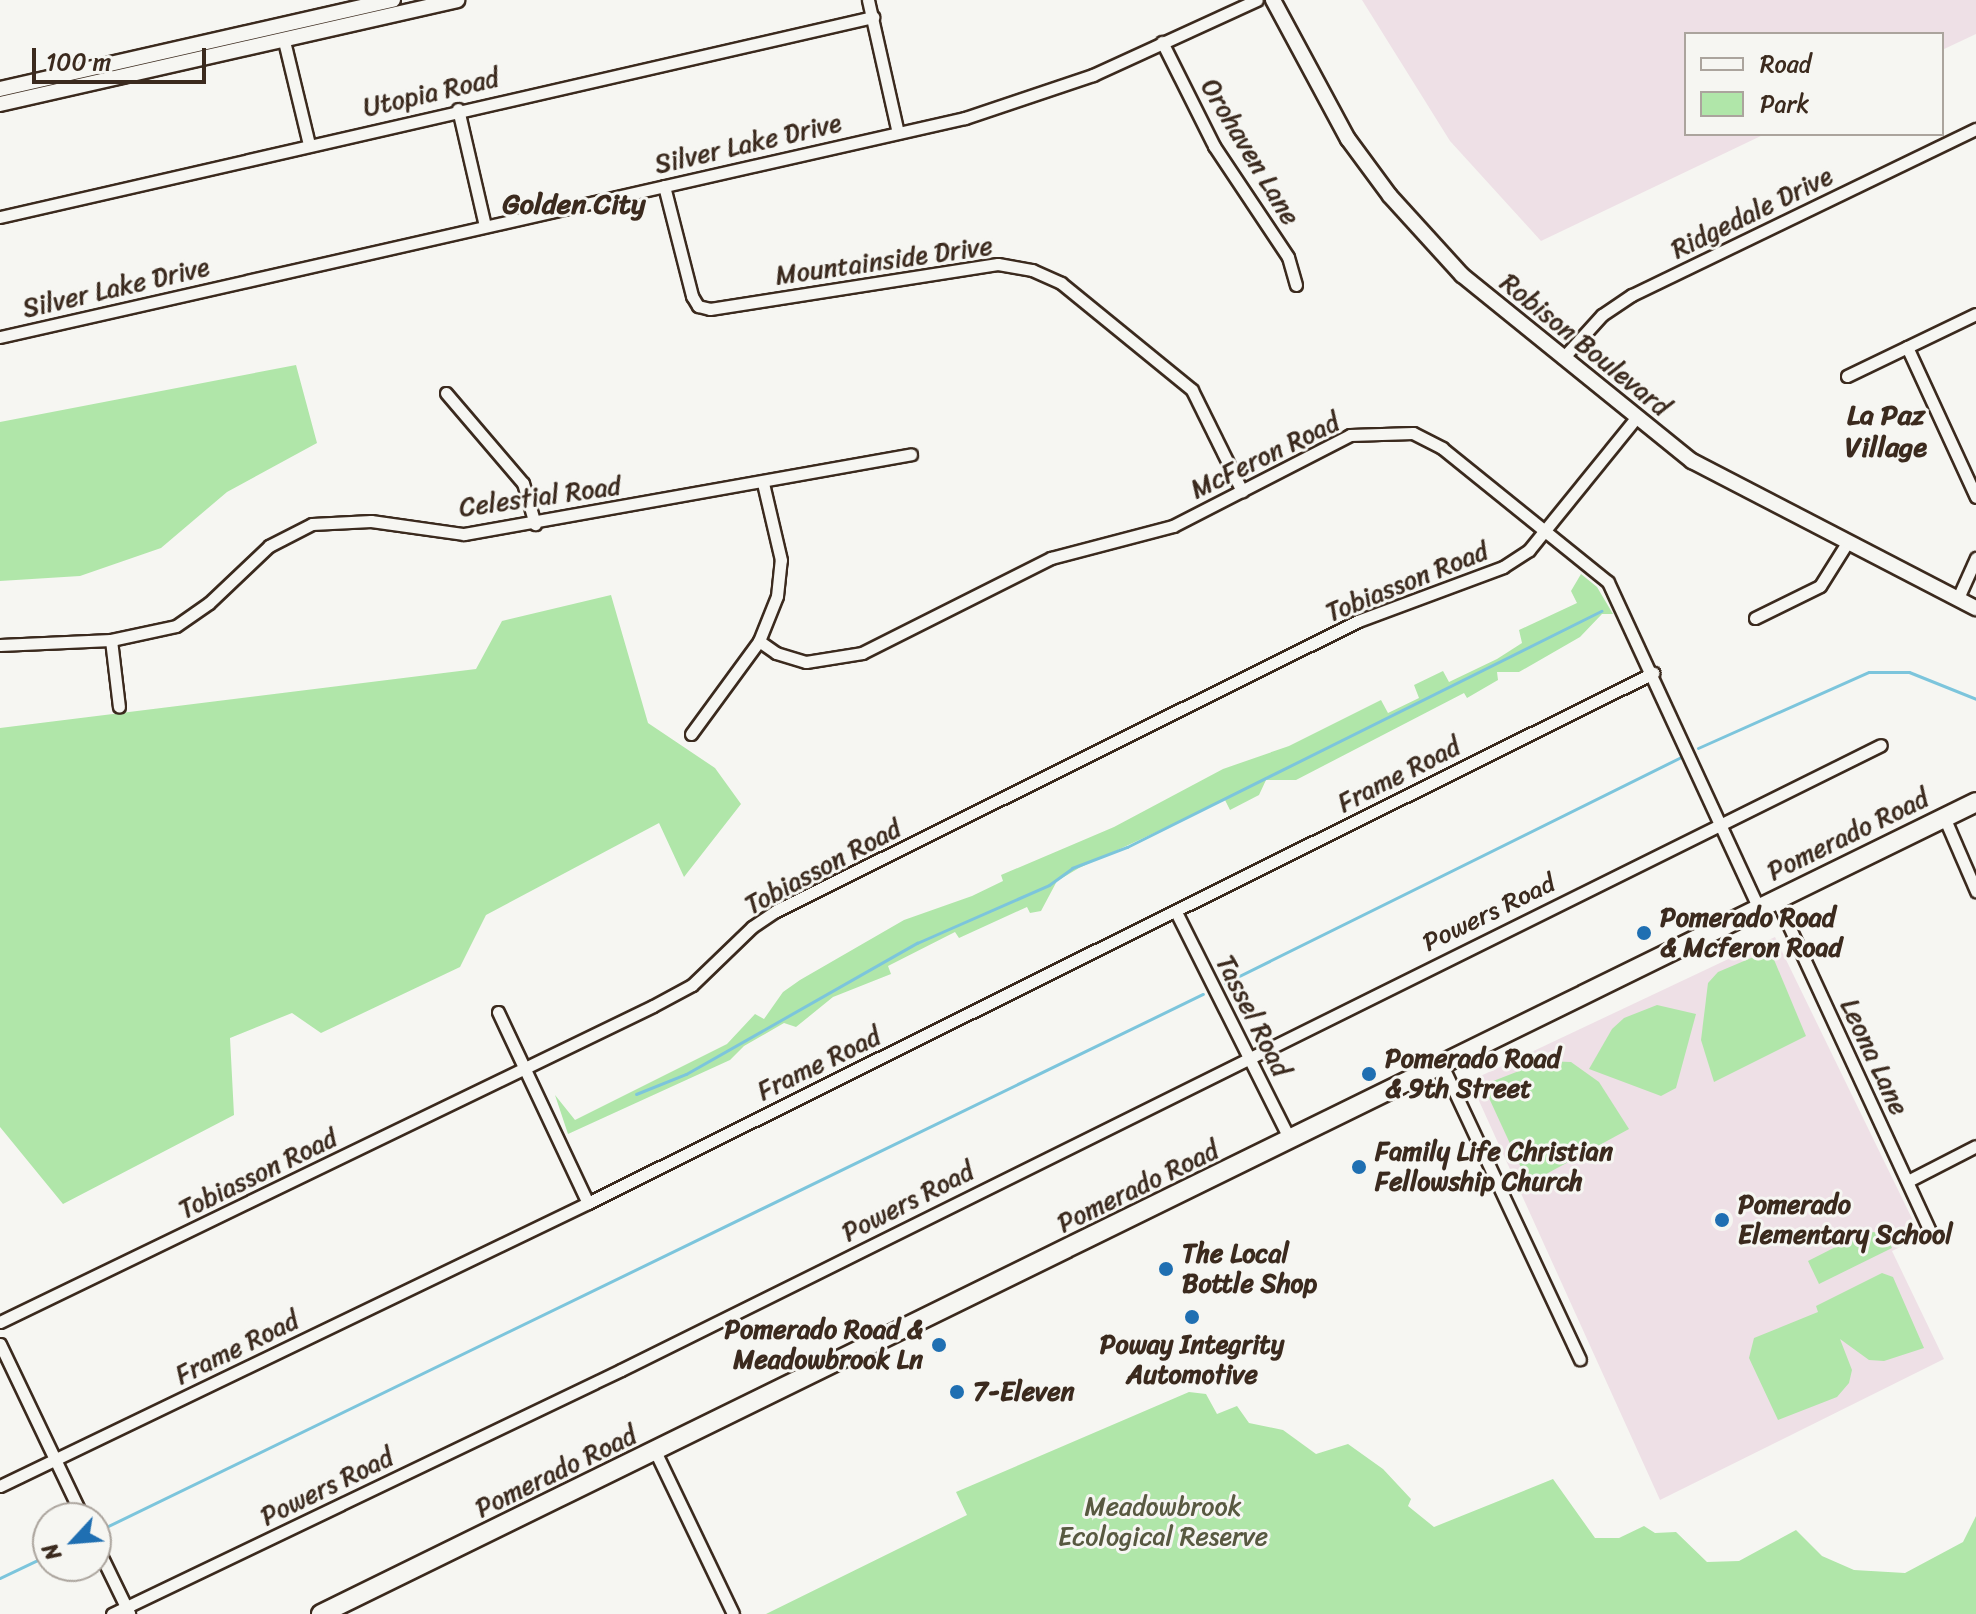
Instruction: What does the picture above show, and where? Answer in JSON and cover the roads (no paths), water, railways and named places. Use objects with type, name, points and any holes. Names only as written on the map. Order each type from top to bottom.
[{"type":"main road","name":"Pomerado Road","points":[[321,1614],[656,1453],[1976,802]]},
{"type":"street","points":[[0,89],[393,0]]},
{"type":"street","points":[[0,104],[457,0]]},
{"type":"street","points":[[868,0],[898,133]]},
{"type":"street","name":"Silver Lake Drive","points":[[0,337],[965,118],[1093,75],[1257,0]]},
{"type":"street","name":"Robison Boulevard","points":[[1273,0],[1348,139],[1390,196],[1462,275],[1636,418],[1724,481],[1976,608]]},
{"type":"street","name":"Utopia Road","points":[[0,217],[458,109],[873,17]]},
{"type":"street","points":[[280,26],[309,144]]},
{"type":"street","name":"Orohaven Lane","points":[[1162,42],[1214,146],[1288,257],[1296,285]]},
{"type":"street","points":[[458,109],[485,226]]},
{"type":"street","name":"Ridgedale Drive","points":[[1563,358],[1602,315],[1632,295],[1976,129]]},
{"type":"street","name":"Mountainside Drive","points":[[664,186],[692,296],[698,306],[710,309],[998,264],[1032,270],[1061,283],[1172,368],[1192,390],[1242,491]]},
{"type":"street","points":[[1847,376],[1976,314]]},
{"type":"street","points":[[1907,347],[1976,497]]},
{"type":"street","points":[[446,393],[523,483],[535,524]]},
{"type":"street","name":"Tobiasson Road","points":[[0,1322],[525,1070],[692,985],[752,927],[776,911],[1358,621],[1503,567],[1546,531],[1636,418]]},
{"type":"street","name":"McFeron Road","points":[[759,641],[776,653],[806,662],[862,653],[1051,558],[1161,531],[1350,435],[1413,433],[1442,448],[1608,582],[1653,673],[1758,907]]},
{"type":"street","name":"Celestial Road","points":[[0,645],[111,640],[176,626],[209,603],[269,546],[312,524],[371,521],[464,534],[535,524],[911,454]]},
{"type":"street","points":[[691,734],[759,641],[777,596],[781,560],[763,483]]},
{"type":"street","points":[[1755,618],[1820,586],[1847,543]]},
{"type":"street","points":[[1958,598],[1976,558]]},
{"type":"street","points":[[111,640],[119,707]]},
{"type":"street","name":"Frame Road","points":[[0,1486],[588,1203],[1653,673]]},
{"type":"street","name":"Powers Road","points":[[112,1614],[128,1610],[621,1370],[1881,745]]},
{"type":"street","points":[[1944,817],[1976,891]]},
{"type":"street","name":"Leona Lane","points":[[1776,898],[1932,1235]]},
{"type":"street","name":"Tassel Road","points":[[1176,912],[1290,1140]]},
{"type":"street","points":[[498,1012],[588,1203]]},
{"type":"street","points":[[1442,1065],[1580,1359]]},
{"type":"street","points":[[1908,1181],[1976,1146]]},
{"type":"street","points":[[0,1344],[75,1502]]},
{"type":"street","points":[[656,1453],[733,1614]]},
{"type":"street","points":[[112,1578],[128,1610]]},
{"type":"waterway","points":[[636,1094],[686,1074],[917,943],[1049,885],[1072,868],[1127,847],[1601,611]]},
{"type":"waterway","points":[[1698,748],[1869,672],[1909,672],[1976,699]]},
{"type":"waterway","points":[[1225,983],[1681,757]]},
{"type":"waterway","points":[[112,1524],[1203,994]]},
{"type":"waterway","points":[[0,1578],[32,1563]]},
{"type":"place","name":"Pomerado Road & Mcferon Road","points":[[1644,933]]},
{"type":"place","name":"Pomerado Road & 9th Street","points":[[1369,1074]]},
{"type":"place","name":"Family Life Christian Fellowship Church","points":[[1359,1167]]},
{"type":"place","name":"Pomerado Elementary School","points":[[1722,1220]]},
{"type":"place","name":"The Local Bottle Shop","points":[[1166,1269]]},
{"type":"place","name":"Poway Integrity Automotive","points":[[1192,1317]]},
{"type":"place","name":"Pomerado Road & Meadowbrook Ln","points":[[939,1345]]},
{"type":"place","name":"7-Eleven","points":[[957,1392]]},
{"type":"district","name":"Golden City","points":[[574,204]]},
{"type":"district","name":"La Paz Village","points":[[1886,431]]},
{"type":"park label","name":"Meadowbrook Ecological Reserve","points":[[1163,1522]]}]
